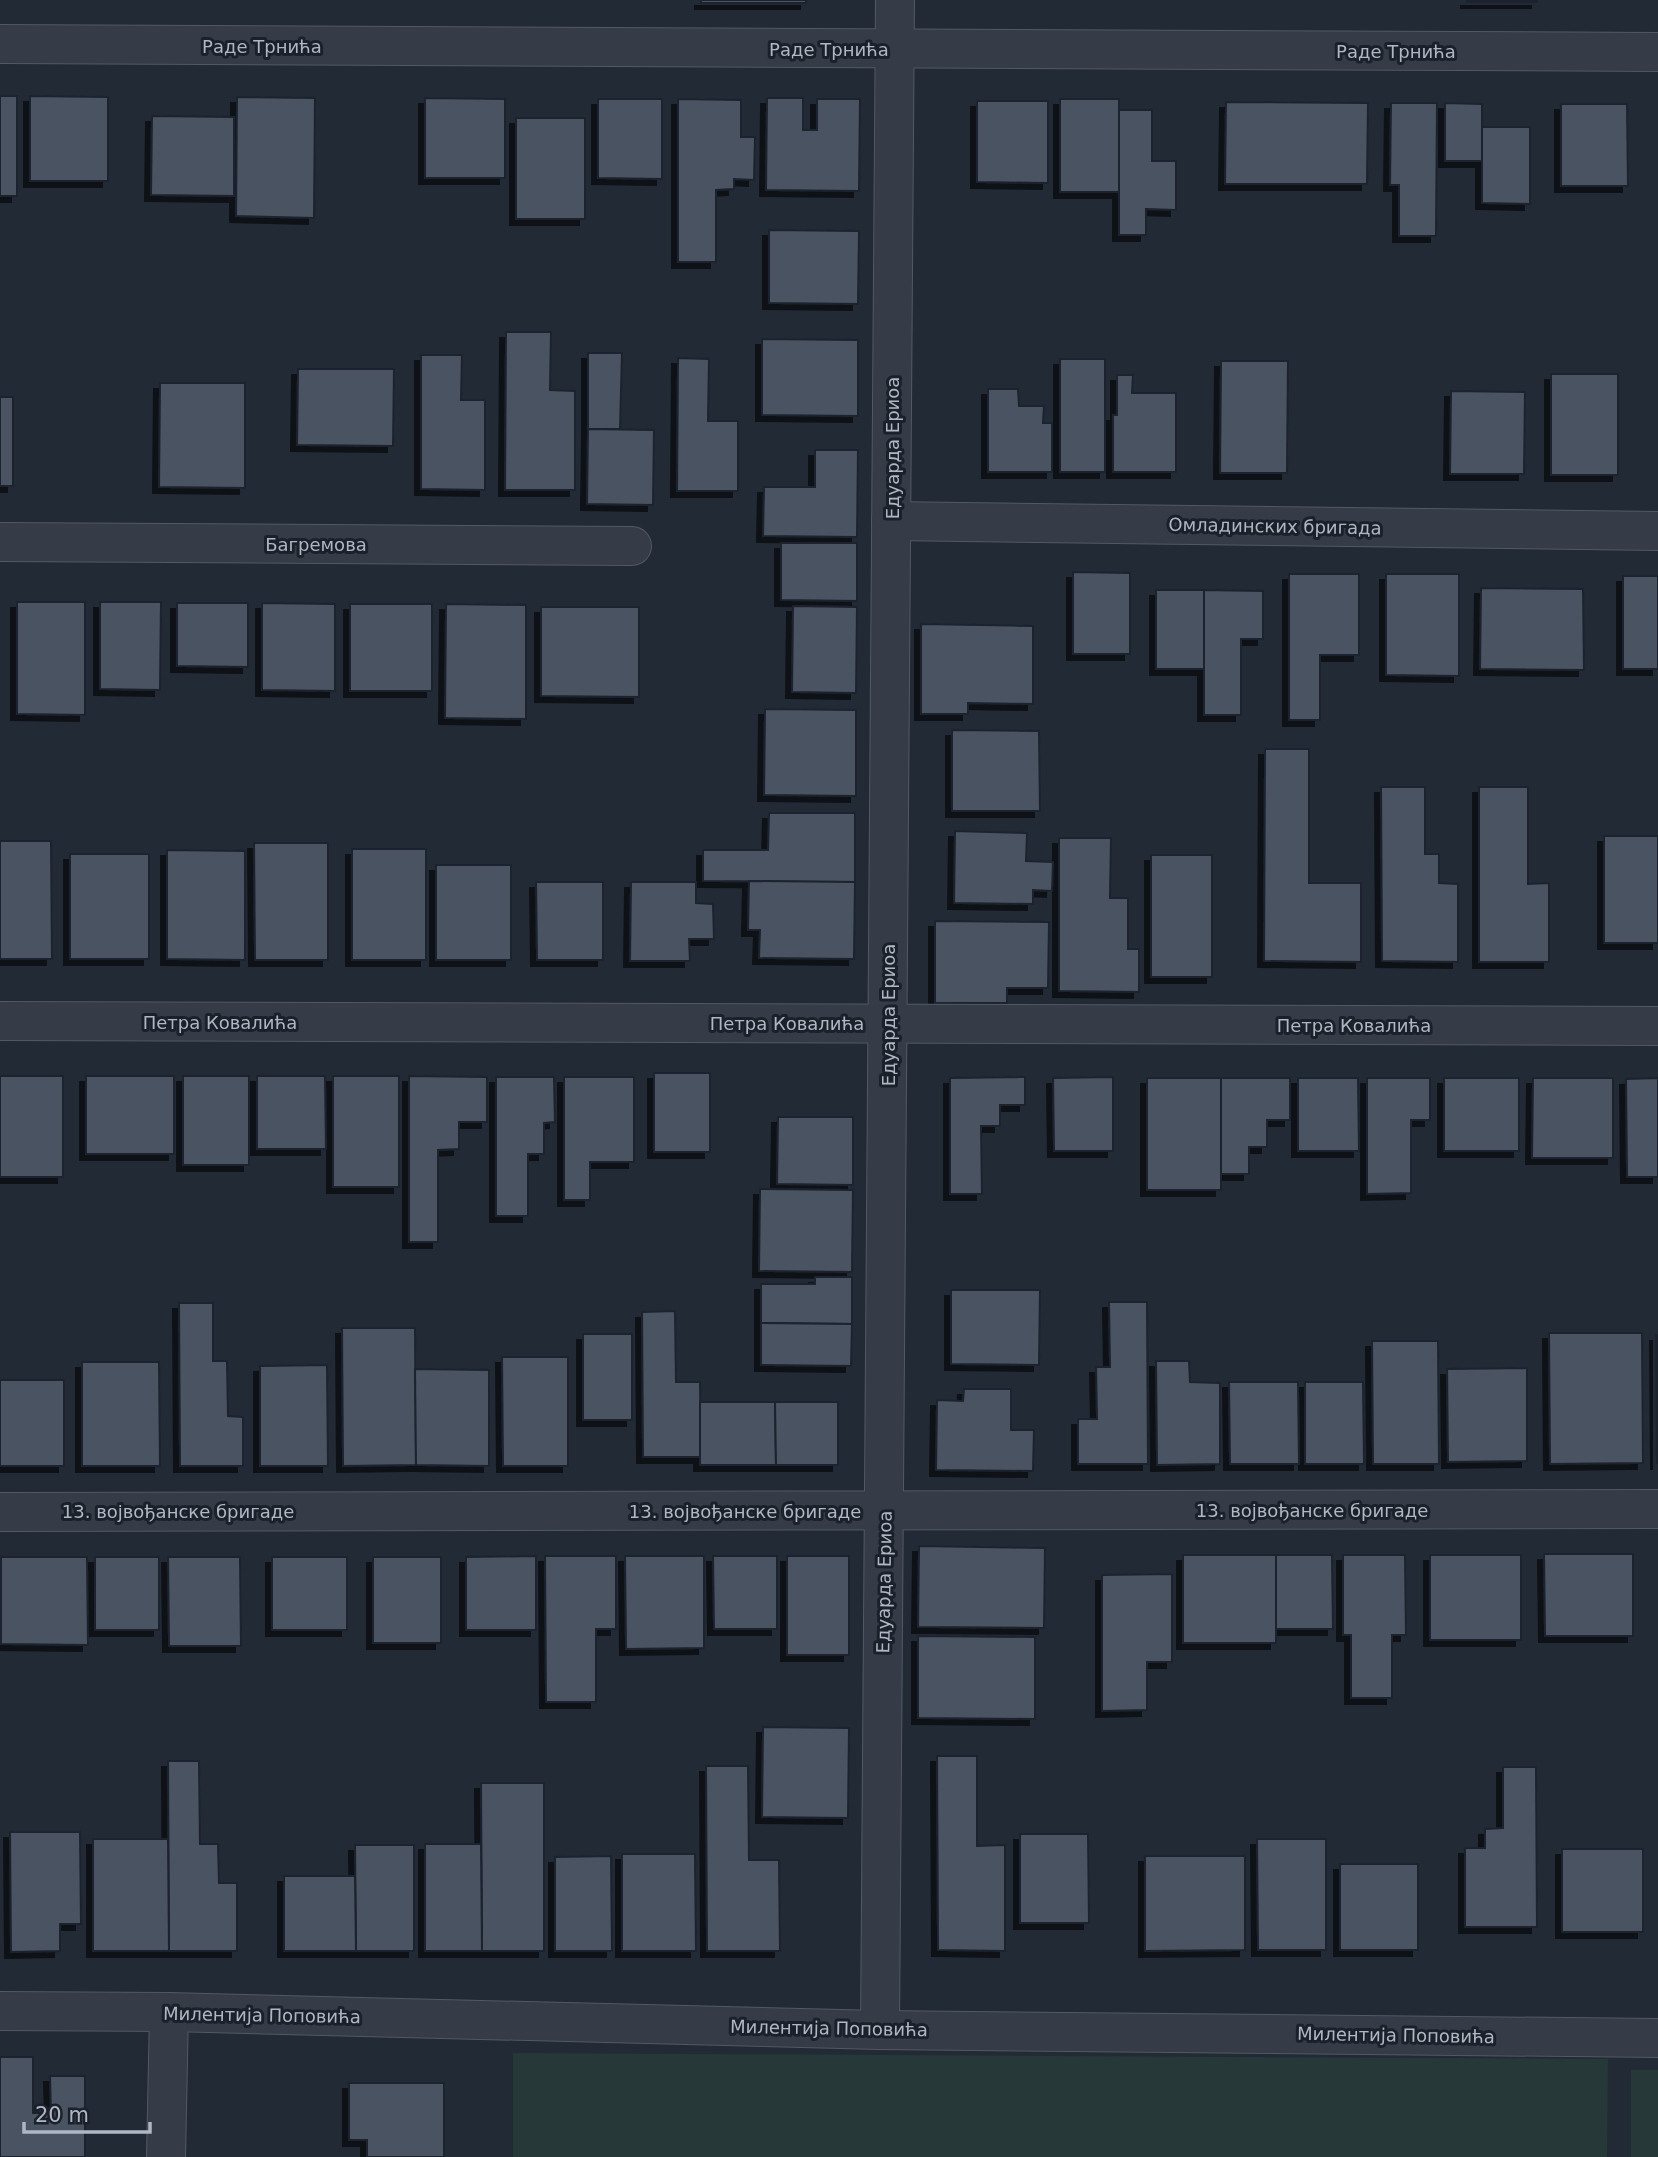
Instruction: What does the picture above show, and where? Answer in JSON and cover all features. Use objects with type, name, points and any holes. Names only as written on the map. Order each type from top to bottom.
[{"type":"street","name":"Едуарда Ериоа","points":[[880,2030],[895,0]]},
{"type":"street","name":"Раде Трнића","points":[[0,44],[1658,52]]},
{"type":"street","name":"Омладинских бригада","points":[[891,521],[1658,531]]},
{"type":"street","name":"Багремова","points":[[0,542],[632,546]]},
{"type":"street","name":"Петра Ковалића","points":[[0,1021],[1658,1026]]},
{"type":"street","name":"13. војвођанске бригаде","points":[[0,1511],[1658,1509]]},
{"type":"street","name":"Милентија Поповића","points":[[0,2011],[169,2012],[880,2030],[1658,2038]]},
{"type":"street","points":[[166,2157],[169,2012]]},
{"type":"shaded area","points":[[513,2053],[1608,2059],[1607,2157],[513,2157]]},
{"type":"shaded area","points":[[1631,2070],[1658,2070],[1658,2157],[1631,2157]]},
{"type":"building","points":[[701,0],[806,0],[806,3],[701,3]]},
{"type":"building","points":[[1537,0],[1537,2],[1467,2]]},
{"type":"building","points":[[0,96],[17,96],[17,196],[0,196]]},
{"type":"building","points":[[30,96],[108,97],[108,181],[30,181]]},
{"type":"building","points":[[237,97],[315,98],[314,218],[236,216]]},
{"type":"building","points":[[425,98],[505,99],[505,178],[425,178]]},
{"type":"building","points":[[767,98],[803,98],[803,130],[817,130],[817,99],[860,99],[859,191],[766,190]]},
{"type":"building","points":[[598,99],[662,99],[662,179],[598,178]]},
{"type":"building","points":[[678,99],[741,100],[741,137],[755,137],[754,180],[734,179],[734,189],[716,190],[716,262],[678,262]]},
{"type":"building","points":[[1060,99],[1119,99],[1119,192],[1060,192]]},
{"type":"building","points":[[977,101],[1048,101],[1048,183],[977,182]]},
{"type":"building","points":[[1226,102],[1368,103],[1367,184],[1225,184]]},
{"type":"building","points":[[1391,103],[1437,103],[1436,236],[1399,236],[1399,185],[1390,185]]},
{"type":"building","points":[[1445,103],[1482,104],[1482,161],[1445,161]]},
{"type":"building","points":[[1561,104],[1627,104],[1628,186],[1561,186]]},
{"type":"building","points":[[1119,110],[1152,110],[1152,161],[1176,161],[1176,210],[1146,209],[1146,235],[1119,235]]},
{"type":"building","points":[[152,116],[234,117],[234,196],[151,195]]},
{"type":"building","points":[[516,118],[585,118],[585,219],[516,219]]},
{"type":"building","points":[[1482,127],[1530,127],[1530,204],[1482,203]]},
{"type":"building","points":[[769,230],[859,231],[858,304],[769,303]]},
{"type":"building","points":[[506,332],[551,332],[550,390],[575,391],[575,490],[505,490]]},
{"type":"building","points":[[762,339],[858,340],[858,416],[762,415]]},
{"type":"building","points":[[588,353],[622,353],[620,429],[588,429]]},
{"type":"building","points":[[421,355],[462,355],[461,400],[485,400],[485,490],[421,489]]},
{"type":"building","points":[[678,358],[709,359],[708,421],[738,421],[738,491],[677,491]]},
{"type":"building","points":[[1060,359],[1105,359],[1105,472],[1060,472]]},
{"type":"building","points":[[1221,361],[1288,361],[1287,473],[1220,473]]},
{"type":"building","points":[[298,369],[394,369],[393,446],[297,445]]},
{"type":"building","points":[[1551,374],[1618,374],[1618,475],[1551,475]]},
{"type":"building","points":[[1117,375],[1133,375],[1132,393],[1176,393],[1176,472],[1113,472],[1113,415],[1117,415]]},
{"type":"building","points":[[160,383],[245,383],[245,488],[159,487]]},
{"type":"building","points":[[988,389],[1018,389],[1019,406],[1044,406],[1043,423],[1052,423],[1052,472],[988,472]]},
{"type":"building","points":[[1451,391],[1525,392],[1524,474],[1450,474]]},
{"type":"building","points":[[0,397],[13,397],[13,486],[0,486]]},
{"type":"building","points":[[588,429],[654,430],[653,505],[587,504]]},
{"type":"building","points":[[815,450],[858,450],[857,537],[763,536],[764,487],[815,487]]},
{"type":"building","points":[[781,543],[857,543],[857,601],[781,600]]},
{"type":"building","points":[[1073,572],[1130,573],[1130,654],[1073,654]]},
{"type":"building","points":[[1289,574],[1359,574],[1359,655],[1320,655],[1320,720],[1289,720]]},
{"type":"building","points":[[1386,574],[1459,574],[1459,676],[1386,675]]},
{"type":"building","points":[[1623,576],[1658,576],[1658,669],[1623,669]]},
{"type":"building","points":[[1481,588],[1583,589],[1584,670],[1480,669]]},
{"type":"building","points":[[1156,590],[1204,590],[1204,669],[1156,669]]},
{"type":"building","points":[[1204,590],[1263,591],[1263,639],[1241,639],[1241,715],[1204,715]]},
{"type":"building","points":[[17,602],[85,602],[85,715],[17,714]]},
{"type":"building","points":[[100,602],[161,602],[160,690],[100,689]]},
{"type":"building","points":[[177,603],[248,603],[248,667],[177,666]]},
{"type":"building","points":[[262,603],[335,604],[335,691],[262,690]]},
{"type":"building","points":[[350,604],[432,604],[432,691],[350,691]]},
{"type":"building","points":[[446,604],[526,605],[526,719],[445,718]]},
{"type":"building","points":[[793,606],[857,607],[856,693],[792,692]]},
{"type":"building","points":[[541,607],[639,607],[639,697],[541,696]]},
{"type":"building","points":[[921,624],[1033,626],[1033,704],[968,703],[968,714],[921,714]]},
{"type":"building","points":[[765,709],[856,710],[856,796],[764,795]]},
{"type":"building","points":[[952,730],[1039,731],[1040,811],[952,811]]},
{"type":"building","points":[[1265,749],[1309,749],[1309,883],[1361,883],[1361,962],[1264,961]]},
{"type":"building","points":[[1381,787],[1425,787],[1425,854],[1439,854],[1439,883],[1458,884],[1458,962],[1382,961]]},
{"type":"building","points":[[1479,787],[1528,787],[1528,884],[1549,883],[1549,962],[1479,962]]},
{"type":"building","points":[[769,813],[855,813],[855,882],[703,881],[703,850],[768,850]]},
{"type":"building","points":[[955,831],[1027,833],[1026,861],[1053,862],[1052,891],[1033,890],[1033,904],[954,903]]},
{"type":"building","points":[[1604,836],[1658,836],[1658,943],[1604,943]]},
{"type":"building","points":[[1059,838],[1111,838],[1110,898],[1128,898],[1128,949],[1139,949],[1139,992],[1059,991]]},
{"type":"building","points":[[0,841],[51,841],[52,959],[0,959]]},
{"type":"building","points":[[254,843],[328,843],[328,960],[255,960]]},
{"type":"building","points":[[352,849],[426,849],[426,960],[352,960]]},
{"type":"building","points":[[167,850],[245,851],[245,960],[167,959]]},
{"type":"building","points":[[70,854],[149,854],[149,959],[70,959]]},
{"type":"building","points":[[1151,855],[1212,855],[1212,977],[1151,977]]},
{"type":"building","points":[[436,865],[511,865],[511,960],[436,960]]},
{"type":"building","points":[[749,881],[855,882],[854,959],[759,958],[760,930],[748,930]]},
{"type":"building","points":[[536,882],[603,882],[603,960],[537,960]]},
{"type":"building","points":[[631,882],[696,882],[696,903],[713,904],[714,939],[689,939],[690,961],[630,961]]},
{"type":"building","points":[[935,921],[1049,922],[1048,988],[1007,988],[1007,1003],[935,1003]]},
{"type":"building","points":[[654,1073],[710,1073],[710,1152],[654,1152]]},
{"type":"building","points":[[0,1076],[63,1076],[63,1177],[0,1177]]},
{"type":"building","points":[[86,1076],[174,1076],[174,1154],[86,1154]]},
{"type":"building","points":[[183,1076],[249,1076],[249,1165],[183,1165]]},
{"type":"building","points":[[257,1076],[325,1076],[326,1149],[257,1149]]},
{"type":"building","points":[[333,1076],[399,1076],[399,1187],[333,1187]]},
{"type":"building","points":[[409,1076],[487,1077],[487,1122],[459,1122],[459,1149],[438,1150],[438,1242],[409,1242]]},
{"type":"building","points":[[496,1077],[554,1077],[555,1122],[544,1123],[544,1154],[528,1154],[528,1216],[496,1216]]},
{"type":"building","points":[[564,1077],[634,1077],[634,1162],[590,1162],[590,1200],[564,1200]]},
{"type":"building","points":[[1025,1077],[1025,1105],[1000,1105],[1000,1126],[981,1126],[982,1194],[950,1194],[950,1078]]},
{"type":"building","points":[[1113,1077],[1113,1151],[1054,1151],[1053,1078]]},
{"type":"building","points":[[1147,1078],[1221,1078],[1221,1190],[1147,1190]]},
{"type":"building","points":[[1221,1078],[1290,1078],[1290,1120],[1267,1120],[1267,1147],[1249,1147],[1249,1174],[1221,1174]]},
{"type":"building","points":[[1298,1078],[1358,1078],[1359,1151],[1298,1151]]},
{"type":"building","points":[[1367,1078],[1430,1078],[1430,1120],[1411,1120],[1411,1193],[1367,1194]]},
{"type":"building","points":[[1444,1078],[1519,1078],[1519,1151],[1444,1151]]},
{"type":"building","points":[[1533,1078],[1613,1078],[1613,1158],[1532,1158]]},
{"type":"building","points":[[1658,1078],[1658,1177],[1627,1177],[1626,1079]]},
{"type":"building","points":[[778,1117],[853,1117],[853,1185],[777,1184]]},
{"type":"building","points":[[760,1189],[853,1190],[852,1272],[759,1271]]},
{"type":"building","points":[[815,1277],[852,1277],[852,1324],[761,1323],[761,1284],[815,1284]]},
{"type":"building","points":[[951,1290],[1040,1290],[1039,1365],[951,1364]]},
{"type":"building","points":[[1109,1302],[1147,1302],[1148,1464],[1078,1464],[1078,1419],[1097,1419],[1096,1367],[1110,1367]]},
{"type":"building","points":[[179,1303],[213,1303],[213,1361],[227,1361],[228,1416],[243,1417],[243,1466],[180,1466]]},
{"type":"building","points":[[675,1311],[676,1382],[700,1382],[701,1457],[643,1457],[642,1312]]},
{"type":"building","points":[[761,1323],[852,1324],[851,1366],[761,1365]]},
{"type":"building","points":[[342,1328],[415,1328],[416,1465],[343,1466]]},
{"type":"building","points":[[1549,1333],[1642,1333],[1643,1463],[1550,1464]]},
{"type":"building","points":[[583,1334],[632,1334],[632,1420],[583,1420]]},
{"type":"building","points":[[1658,1335],[1658,1463],[1657,1463]]},
{"type":"building","points":[[1372,1341],[1438,1341],[1439,1464],[1373,1464]]},
{"type":"building","points":[[502,1357],[568,1357],[568,1466],[503,1466]]},
{"type":"building","points":[[1156,1361],[1189,1361],[1190,1382],[1220,1383],[1220,1464],[1157,1465]]},
{"type":"building","points":[[82,1362],[159,1362],[160,1466],[82,1466]]},
{"type":"building","points":[[327,1365],[328,1466],[260,1466],[260,1366]]},
{"type":"building","points":[[1527,1368],[1527,1461],[1448,1462],[1447,1369]]},
{"type":"building","points":[[415,1369],[489,1370],[489,1466],[416,1465]]},
{"type":"building","points":[[0,1380],[64,1380],[64,1466],[0,1466]]},
{"type":"building","points":[[1229,1382],[1298,1382],[1299,1464],[1230,1464]]},
{"type":"building","points":[[1305,1382],[1363,1382],[1364,1464],[1305,1464]]},
{"type":"building","points":[[964,1389],[1011,1389],[1011,1430],[1034,1430],[1033,1471],[936,1470],[937,1400],[963,1401]]},
{"type":"building","points":[[700,1402],[775,1402],[776,1465],[700,1465]]},
{"type":"building","points":[[775,1402],[838,1402],[838,1465],[776,1465]]},
{"type":"building","points":[[919,1546],[1045,1548],[1044,1628],[918,1627]]},
{"type":"building","points":[[1544,1554],[1633,1554],[1633,1636],[1545,1636]]},
{"type":"building","points":[[1183,1555],[1276,1555],[1276,1643],[1183,1643]]},
{"type":"building","points":[[1276,1555],[1332,1555],[1333,1629],[1276,1629]]},
{"type":"building","points":[[1343,1555],[1405,1555],[1406,1635],[1392,1635],[1392,1698],[1351,1698],[1351,1635],[1343,1635]]},
{"type":"building","points":[[1430,1555],[1521,1555],[1521,1640],[1430,1640]]},
{"type":"building","points":[[536,1556],[536,1630],[466,1630],[466,1557]]},
{"type":"building","points":[[545,1556],[616,1556],[616,1629],[596,1629],[596,1702],[546,1702]]},
{"type":"building","points":[[625,1556],[704,1556],[704,1648],[626,1649]]},
{"type":"building","points":[[713,1556],[777,1556],[777,1629],[714,1629]]},
{"type":"building","points":[[787,1556],[849,1556],[849,1655],[787,1655]]},
{"type":"building","points":[[1,1557],[87,1557],[88,1645],[1,1644]]},
{"type":"building","points":[[95,1557],[159,1557],[159,1630],[95,1630]]},
{"type":"building","points":[[168,1557],[240,1557],[241,1646],[169,1646]]},
{"type":"building","points":[[272,1557],[347,1557],[347,1630],[272,1630]]},
{"type":"building","points":[[373,1557],[441,1557],[441,1643],[373,1643]]},
{"type":"building","points":[[1172,1574],[1172,1662],[1147,1662],[1147,1710],[1102,1711],[1102,1575]]},
{"type":"building","points":[[918,1636],[1035,1637],[1035,1719],[918,1718]]},
{"type":"building","points":[[763,1727],[849,1728],[848,1818],[762,1817]]},
{"type":"building","points":[[937,1756],[977,1756],[977,1846],[1005,1845],[1005,1951],[938,1950]]},
{"type":"building","points":[[168,1761],[199,1761],[200,1844],[218,1844],[219,1883],[237,1883],[237,1951],[169,1951]]},
{"type":"building","points":[[706,1766],[748,1766],[749,1860],[779,1860],[780,1951],[707,1951]]},
{"type":"building","points":[[1503,1767],[1536,1767],[1537,1927],[1465,1927],[1465,1848],[1485,1848],[1485,1829],[1503,1828]]},
{"type":"building","points":[[481,1783],[544,1783],[544,1951],[482,1951]]},
{"type":"building","points":[[10,1832],[80,1832],[81,1924],[60,1924],[60,1951],[11,1952]]},
{"type":"building","points":[[1020,1834],[1088,1834],[1089,1923],[1020,1923]]},
{"type":"building","points":[[93,1839],[168,1839],[169,1951],[93,1951]]},
{"type":"building","points":[[1257,1839],[1326,1839],[1326,1950],[1258,1950]]},
{"type":"building","points":[[425,1844],[481,1844],[482,1951],[425,1951]]},
{"type":"building","points":[[355,1845],[414,1845],[414,1951],[356,1951]]},
{"type":"building","points":[[1562,1849],[1643,1849],[1643,1932],[1562,1932]]},
{"type":"building","points":[[622,1854],[695,1854],[696,1951],[622,1951]]},
{"type":"building","points":[[611,1856],[612,1951],[555,1951],[555,1857]]},
{"type":"building","points":[[1145,1856],[1245,1856],[1245,1950],[1145,1951]]},
{"type":"building","points":[[1340,1864],[1418,1864],[1418,1950],[1340,1950]]},
{"type":"building","points":[[284,1876],[355,1876],[356,1951],[284,1951]]},
{"type":"building","points":[[0,2057],[33,2057],[33,2113],[51,2113],[50,2076],[85,2076],[85,2157],[0,2157]]},
{"type":"building","points":[[349,2083],[444,2083],[444,2157],[367,2157],[367,2140],[349,2140]]}]
